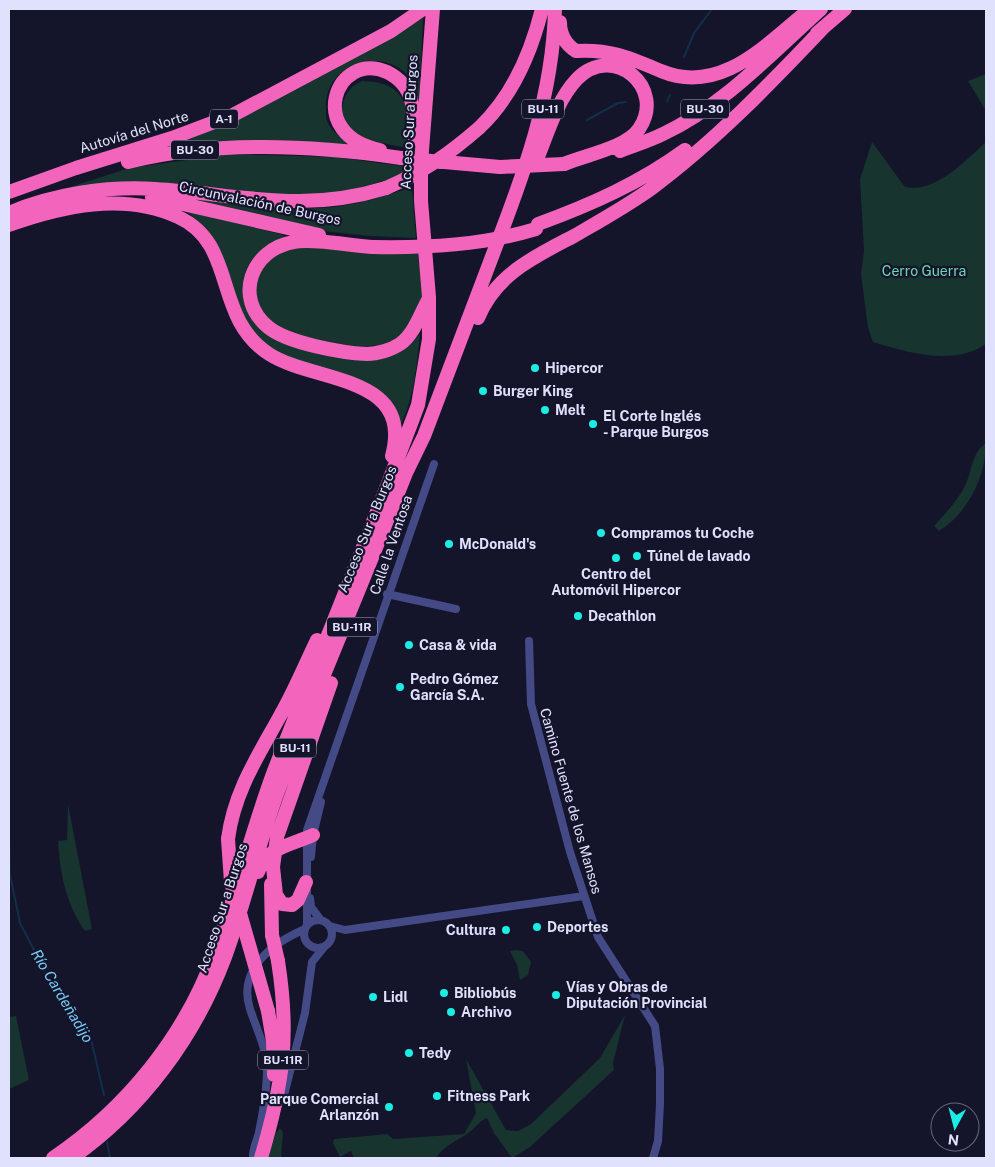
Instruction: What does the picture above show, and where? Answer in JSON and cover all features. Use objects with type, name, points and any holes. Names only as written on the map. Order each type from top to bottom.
[{"type":"highway","name":"Autovía del Norte","points":[[9,192],[76,168],[172,138],[233,115],[391,31],[423,9]]},
{"type":"highway","name":"Acceso Sur a Burgos","points":[[53,1158],[110,1112],[137,1084],[197,1013],[263,800],[389,484],[418,405],[429,339],[429,297],[421,201],[421,148],[432,9]]},
{"type":"highway","points":[[9,213],[74,194],[99,190],[152,189],[298,202],[346,199],[386,188],[418,174],[442,160],[479,128],[500,104],[519,74],[542,9]]},
{"type":"highway","name":"Acceso Sur a Burgos","points":[[72,1158],[99,1137],[142,1096],[185,1039],[225,957],[280,784],[406,473],[424,436],[513,206],[537,132],[548,85],[555,39],[555,9]]},
{"type":"highway","points":[[560,9],[560,30],[566,42],[576,51],[596,51],[631,57],[660,70],[691,79],[721,74],[732,68],[756,52],[810,9]]},
{"type":"highway","name":"BU-30","points":[[9,197],[88,171],[150,156],[199,150],[279,148],[392,155],[500,167],[564,164],[612,154],[664,134],[678,126],[732,88],[821,9]]},
{"type":"highway","name":"Circunvalación de Burgos","points":[[74,194],[146,196],[178,201],[309,233],[374,245],[457,240],[537,226],[607,196],[657,169],[707,133],[845,9]]},
{"type":"highway","points":[[424,436],[435,417],[486,300],[498,285],[531,259],[652,188],[696,152],[763,91],[824,27]]},
{"type":"highway","points":[[513,206],[525,187],[564,98],[578,78],[597,66],[608,65],[619,67],[632,74],[639,80],[645,91],[647,104],[638,130],[628,140],[614,147],[584,155],[564,164]]},
{"type":"highway","points":[[392,155],[355,140],[346,134],[335,115],[335,96],[340,86],[354,73],[361,70],[374,69],[394,76],[408,91],[413,115],[417,187],[421,201]]},
{"type":"highway","points":[[9,225],[68,208],[124,203],[158,209],[191,224],[205,236],[212,247],[233,312],[252,340],[280,359],[360,386],[385,404],[394,420],[395,430],[389,484]]},
{"type":"highway","points":[[374,245],[303,241],[282,245],[266,253],[256,265],[250,287],[253,308],[269,328],[283,335],[317,345],[368,354],[382,352],[399,345],[414,328],[429,297]]},
{"type":"highway","name":"BU-11R","points":[[263,1158],[277,1098],[284,1052],[284,1001],[278,960],[272,936],[269,896],[277,837],[282,819],[424,436]]},
{"type":"highway","name":"BU-11R","points":[[255,1158],[266,1118],[274,1073],[273,1040],[268,1011],[231,882],[228,839],[235,804],[249,771],[281,714],[336,600],[353,572]]},
{"type":"highway","points":[[197,1013],[227,966],[261,863],[278,849],[310,836]]},
{"type":"highway","points":[[273,867],[276,895],[282,904],[292,905],[306,889]]},
{"type":"street","name":"Calle la Ventosa","points":[[306,926],[306,889],[310,836],[316,802],[387,594],[434,464]]},
{"type":"street","points":[[387,594],[456,609]]},
{"type":"street","name":"Camino Fuente de los Mansos","points":[[529,641],[532,704],[570,852],[584,896],[598,937],[637,994],[655,1026],[660,1069],[660,1104],[658,1141],[652,1158]]},
{"type":"street","name":"Calle la Ventosa","points":[[306,889],[311,907],[320,919]]},
{"type":"street","points":[[255,1158],[262,1116],[267,1062],[265,1047],[247,999],[250,973],[262,956],[306,926],[320,919],[330,926],[344,930],[584,896]]},
{"type":"street","points":[[306,926],[307,943],[315,948],[325,946]]},
{"type":"street","points":[[330,926],[332,938]]},
{"type":"street","points":[[263,1158],[303,1021],[312,962],[332,938],[344,930]]},
{"type":"green space","points":[[423,18],[419,107],[414,85],[404,72],[390,64],[375,61],[360,63],[346,69],[335,79],[328,93],[327,120],[339,136],[356,147],[148,152],[397,34]]},
{"type":"green space","points":[[986,74],[986,111],[968,81]]},
{"type":"green space","points":[[362,81],[378,83],[398,93],[407,111],[410,149],[364,137],[353,132],[346,125],[342,115],[343,103],[352,87]]},
{"type":"green space","name":"Cerro Guerra","points":[[872,142],[905,187],[917,188],[928,185],[949,174],[986,142],[986,344],[976,350],[948,356],[935,356],[910,352],[873,342],[868,328],[861,274],[864,251],[860,179]]},
{"type":"green space","points":[[230,154],[335,157],[409,167],[410,173],[346,192],[305,197],[64,189],[129,168]]},
{"type":"green space","points":[[412,187],[416,238],[370,236],[303,229],[196,201],[197,197],[273,207],[319,208],[355,204]]},
{"type":"green space","points":[[185,210],[284,235],[282,240],[268,246],[250,262],[245,276],[245,284],[262,329],[382,358],[403,351],[420,334],[412,393],[400,426],[393,408],[291,361],[250,335],[227,271],[207,229]]},
{"type":"green space","points":[[290,246],[418,254],[422,292],[420,307],[404,331],[384,344],[372,346],[333,343],[301,336],[281,329],[270,322],[261,310],[256,295],[256,280],[265,263]]},
{"type":"green space","points":[[986,443],[983,468],[973,493],[959,514],[939,531],[934,526],[961,493],[967,482],[977,452]]},
{"type":"green space","points":[[68,804],[92,929],[85,931],[73,910],[65,888],[60,865],[58,841],[67,840]]},
{"type":"green space","points":[[510,951],[523,951],[531,962],[528,975],[520,980],[517,965]]},
{"type":"green space","points":[[625,1015],[613,1063],[614,1070],[530,1147],[512,1158],[494,1133],[487,1118],[447,1147],[436,1158],[354,1158],[351,1151],[340,1157],[333,1143],[334,1139],[387,1134],[393,1139],[464,1134],[476,1113],[466,1059],[506,1130],[518,1131],[531,1124],[600,1058]]},
{"type":"green space","points":[[16,1016],[29,1080],[9,1089],[9,1017]]},
{"type":"green space","points":[[280,1128],[283,1132],[281,1158],[268,1158],[276,1133]]},
{"type":"waterway","points":[[684,57],[694,33],[712,9]]},
{"type":"waterway","points":[[667,101],[670,95]]},
{"type":"waterway","points":[[587,120],[618,103],[626,102]]},
{"type":"waterway","name":"Río Cardeñadijo","points":[[9,839],[10,875],[20,923],[49,979],[91,1039],[104,1095]]},
{"type":"waterway","name":"Río Cardeñadijo","points":[[107,1142],[110,1158]]},
{"type":"place","name":"Hipercor","points":[[535,368]]},
{"type":"place","name":"Burger King","points":[[483,391]]},
{"type":"place","name":"Melt","points":[[545,410]]},
{"type":"place","name":"El Corte Inglés - Parque Burgos","points":[[593,424]]},
{"type":"place","name":"Compramos tu Coche","points":[[601,533]]},
{"type":"place","name":"McDonald's","points":[[449,544]]},
{"type":"place","name":"Túnel de lavado","points":[[637,556]]},
{"type":"place","name":"Centro del Automóvil Hipercor","points":[[616,558]]},
{"type":"place","name":"Decathlon","points":[[578,616]]},
{"type":"place","name":"Casa & vida","points":[[409,645]]},
{"type":"place","name":"Pedro Gómez García S.A.","points":[[400,687]]},
{"type":"place","name":"Deportes","points":[[537,927]]},
{"type":"place","name":"Cultura","points":[[506,930]]},
{"type":"place","name":"Bibliobús","points":[[444,993]]},
{"type":"place","name":"Vías y Obras de Diputación Provincial","points":[[556,995]]},
{"type":"place","name":"Lidl","points":[[373,997]]},
{"type":"place","name":"Archivo","points":[[451,1012]]},
{"type":"place","name":"Tedy","points":[[409,1053]]},
{"type":"place","name":"Fitness Park","points":[[437,1096]]},
{"type":"place","name":"Parque Comercial Arlanzón","points":[[389,1107]]}]
